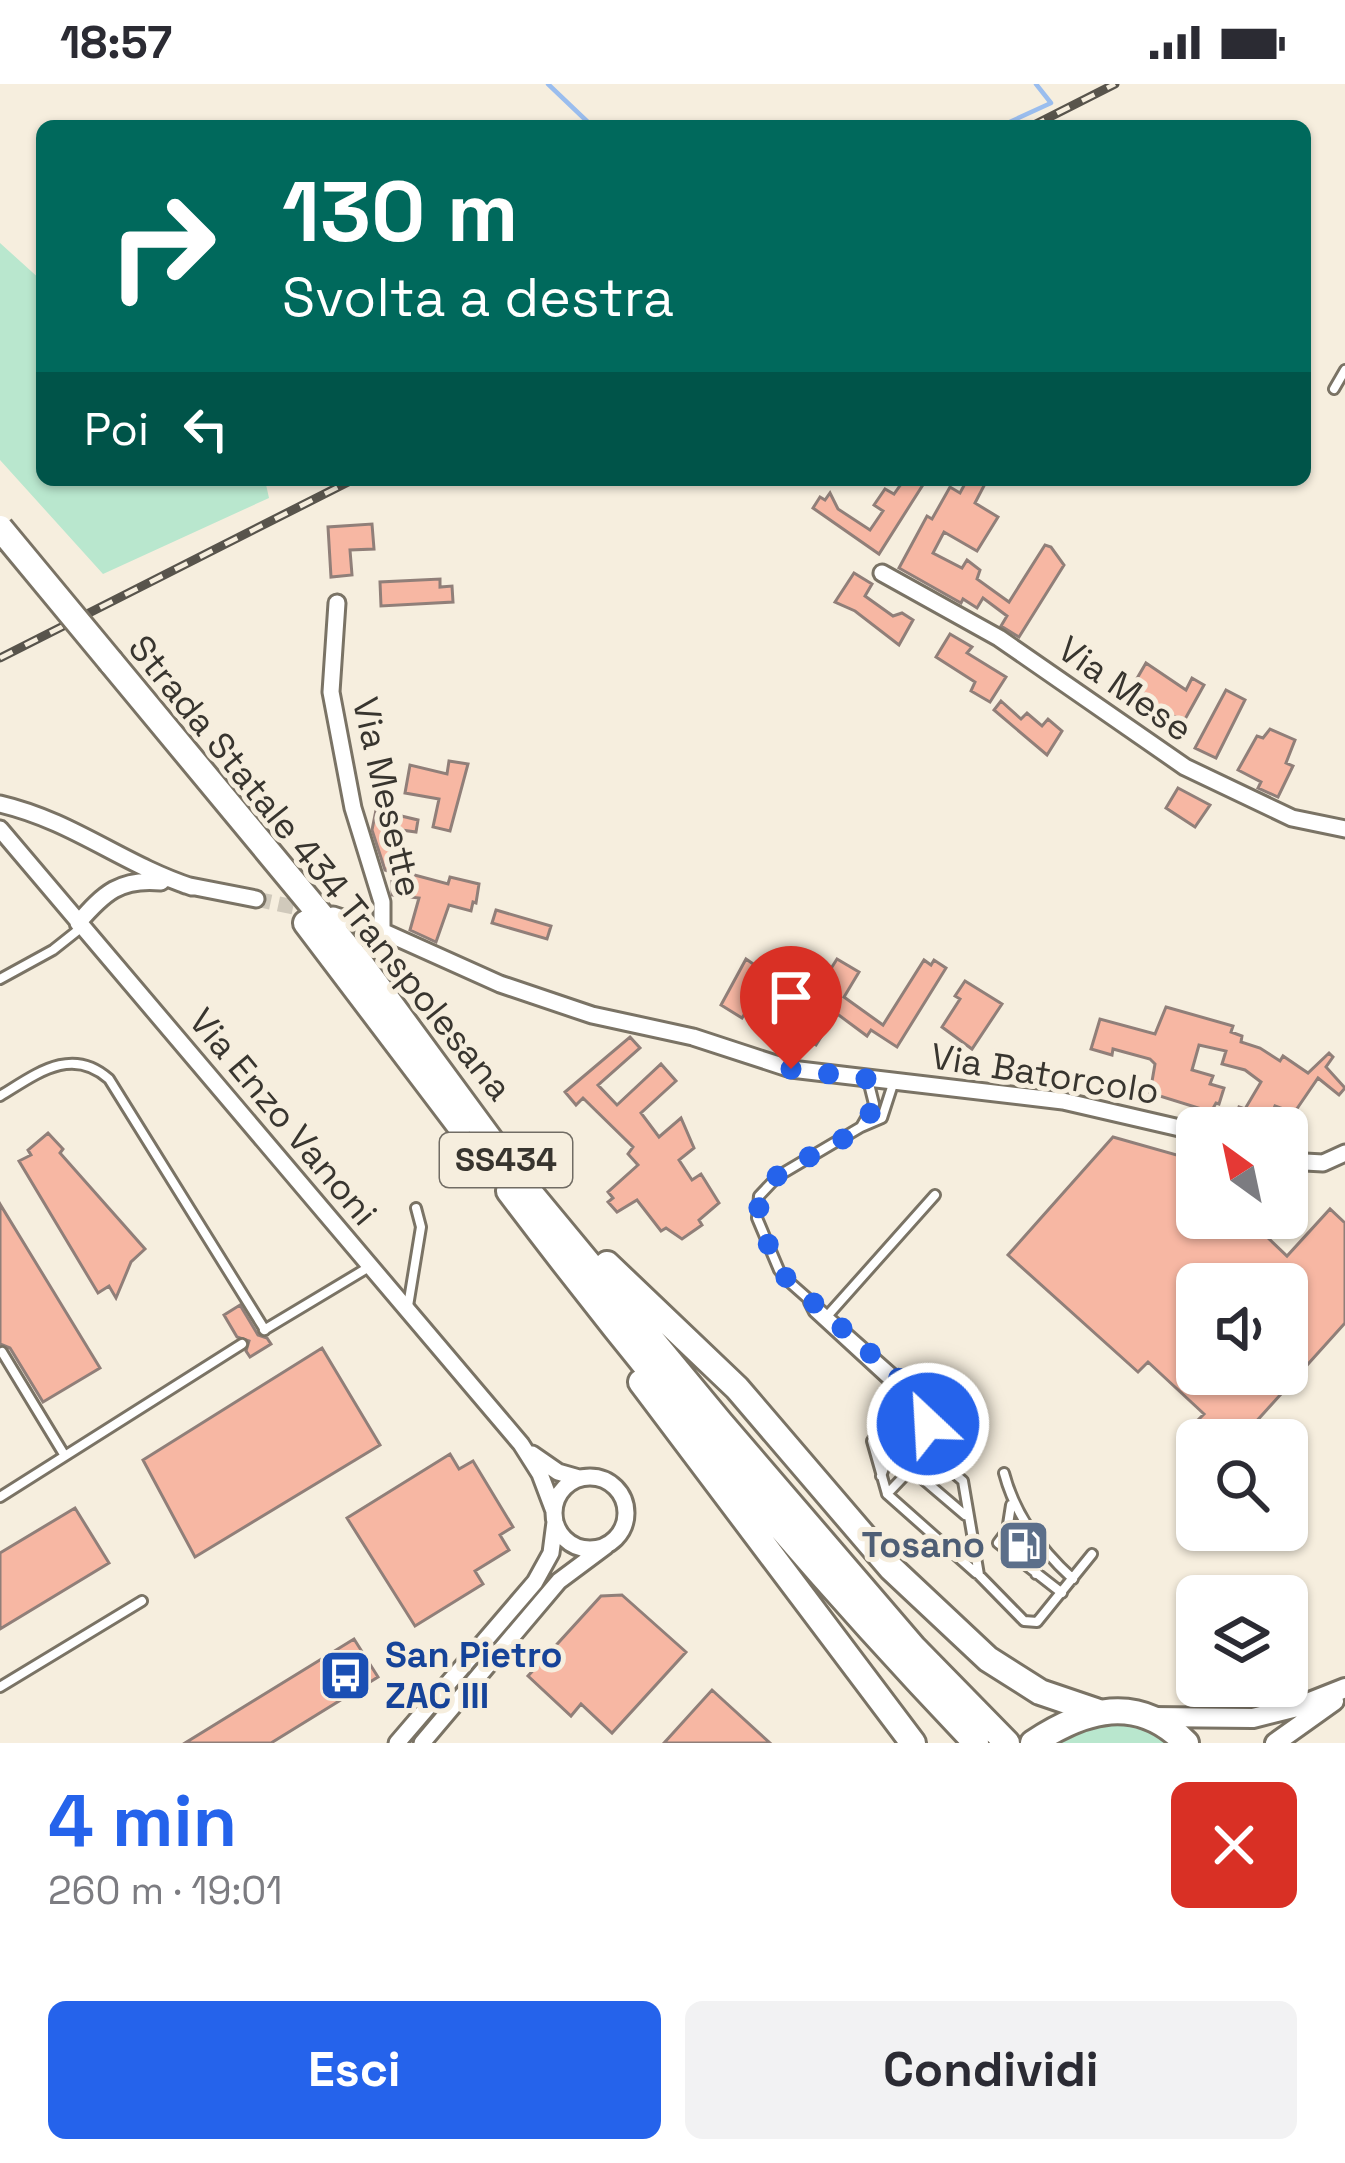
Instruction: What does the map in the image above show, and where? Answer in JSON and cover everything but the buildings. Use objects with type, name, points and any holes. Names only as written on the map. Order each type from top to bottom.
[{"type":"main road","name":"Strada Statale 434 Transpolesana","points":[[0,528],[573,1276],[806,1557],[976,1743]]},
{"type":"main road","name":"Strada Statale 434 Transpolesana","points":[[0,552],[362,965],[522,1183],[914,1648],[1007,1743]]},
{"type":"main road","points":[[522,1183],[737,1388],[891,1568],[988,1658],[1040,1692],[1096,1711],[1150,1717],[1186,1743]]},
{"type":"main road","points":[[573,1276],[577,1298],[913,1743]]},
{"type":"main road","points":[[1033,1743],[1065,1722],[1096,1711]]},
{"type":"street","name":"Via Mese","points":[[882,573],[999,638],[1185,767],[1292,818],[1345,829]]},
{"type":"street","name":"Via Mesette","points":[[337,604],[331,692],[353,808],[384,910],[382,931]]},
{"type":"street","points":[[0,804],[50,817],[148,870],[192,887]]},
{"type":"street","name":"Via Enzo Vanoni","points":[[0,829],[521,1444],[540,1474],[555,1517]]},
{"type":"street","points":[[80,925],[105,892],[126,882],[158,881],[256,899]]},
{"type":"street","name":"Via Batorcolo","points":[[333,915],[382,931],[500,984],[592,1015],[693,1037],[791,1069],[1063,1100],[1176,1127]]},
{"type":"street","points":[[1308,1162],[1323,1163],[1345,1153]]},
{"type":"street","name":"Via Enzo Vanoni","points":[[521,1444],[558,1472],[605,1480],[623,1496],[626,1519],[622,1531],[606,1546]]},
{"type":"street","points":[[397,1743],[535,1582],[551,1553],[561,1491],[581,1478]]},
{"type":"street","points":[[555,1517],[574,1546],[606,1546]]},
{"type":"street","points":[[422,1743],[559,1581],[606,1546]]},
{"type":"street","points":[[1150,1717],[1253,1718],[1345,1690]]},
{"type":"street","points":[[1274,1743],[1345,1690]]},
{"type":"lane","points":[[1334,389],[1345,370]]},
{"type":"lane","points":[[0,979],[53,950],[80,925]]},
{"type":"lane","points":[[0,1096],[61,1063],[89,1065],[109,1078],[264,1330],[370,1266]]},
{"type":"lane","points":[[861,1127],[874,1105],[868,1079]]},
{"type":"lane","points":[[880,1479],[884,1468],[928,1424],[943,1418],[779,1270],[757,1218],[759,1196],[778,1176],[882,1118],[894,1081]]},
{"type":"lane","points":[[829,1314],[934,1195]]},
{"type":"lane","points":[[407,1310],[422,1227],[416,1208]]},
{"type":"lane","points":[[806,1295],[814,1312],[902,1392],[900,1403],[872,1441],[887,1495],[1024,1621],[1037,1622],[1092,1554]]},
{"type":"lane","points":[[0,1497],[242,1344]]},
{"type":"lane","points":[[2,1352],[65,1456]]},
{"type":"lane","points":[[887,1495],[928,1451],[928,1424]]},
{"type":"lane","points":[[928,1451],[963,1481],[979,1575]]},
{"type":"lane","points":[[911,1469],[967,1517]]},
{"type":"lane","points":[[1004,1473],[1012,1504],[1051,1559],[1073,1579]]},
{"type":"lane","points":[[1012,1504],[1007,1531],[998,1543],[1062,1592]]},
{"type":"lane","points":[[1007,1531],[1036,1560],[1036,1575]]},
{"type":"lane","points":[[1036,1560],[1051,1559]]},
{"type":"lane","points":[[0,1687],[142,1601]]},
{"type":"green space","points":[[0,243],[36,276],[36,486],[266,486],[269,498],[103,574],[0,460]]},
{"type":"green space","points":[[1106,1720],[1148,1729],[1171,1743],[1050,1743]]},
{"type":"waterway","points":[[548,84],[586,120]]},
{"type":"waterway","points":[[1014,120],[1051,103],[1036,84]]},
{"type":"tunnel","points":[[256,899],[317,912]]},
{"type":"railway","points":[[1044,120],[1115,84]]},
{"type":"railway","points":[[0,658],[340,486]]},
{"type":"place","name":"Tosano","points":[[1024,1545]]},
{"type":"place","name":"San Pietro ZAC III","points":[[346,1676]]},
{"type":"route","points":[[791,1069],[868,1079],[874,1105],[861,1127],[764,1188],[757,1218],[779,1270],[943,1418],[928,1424]]}]
